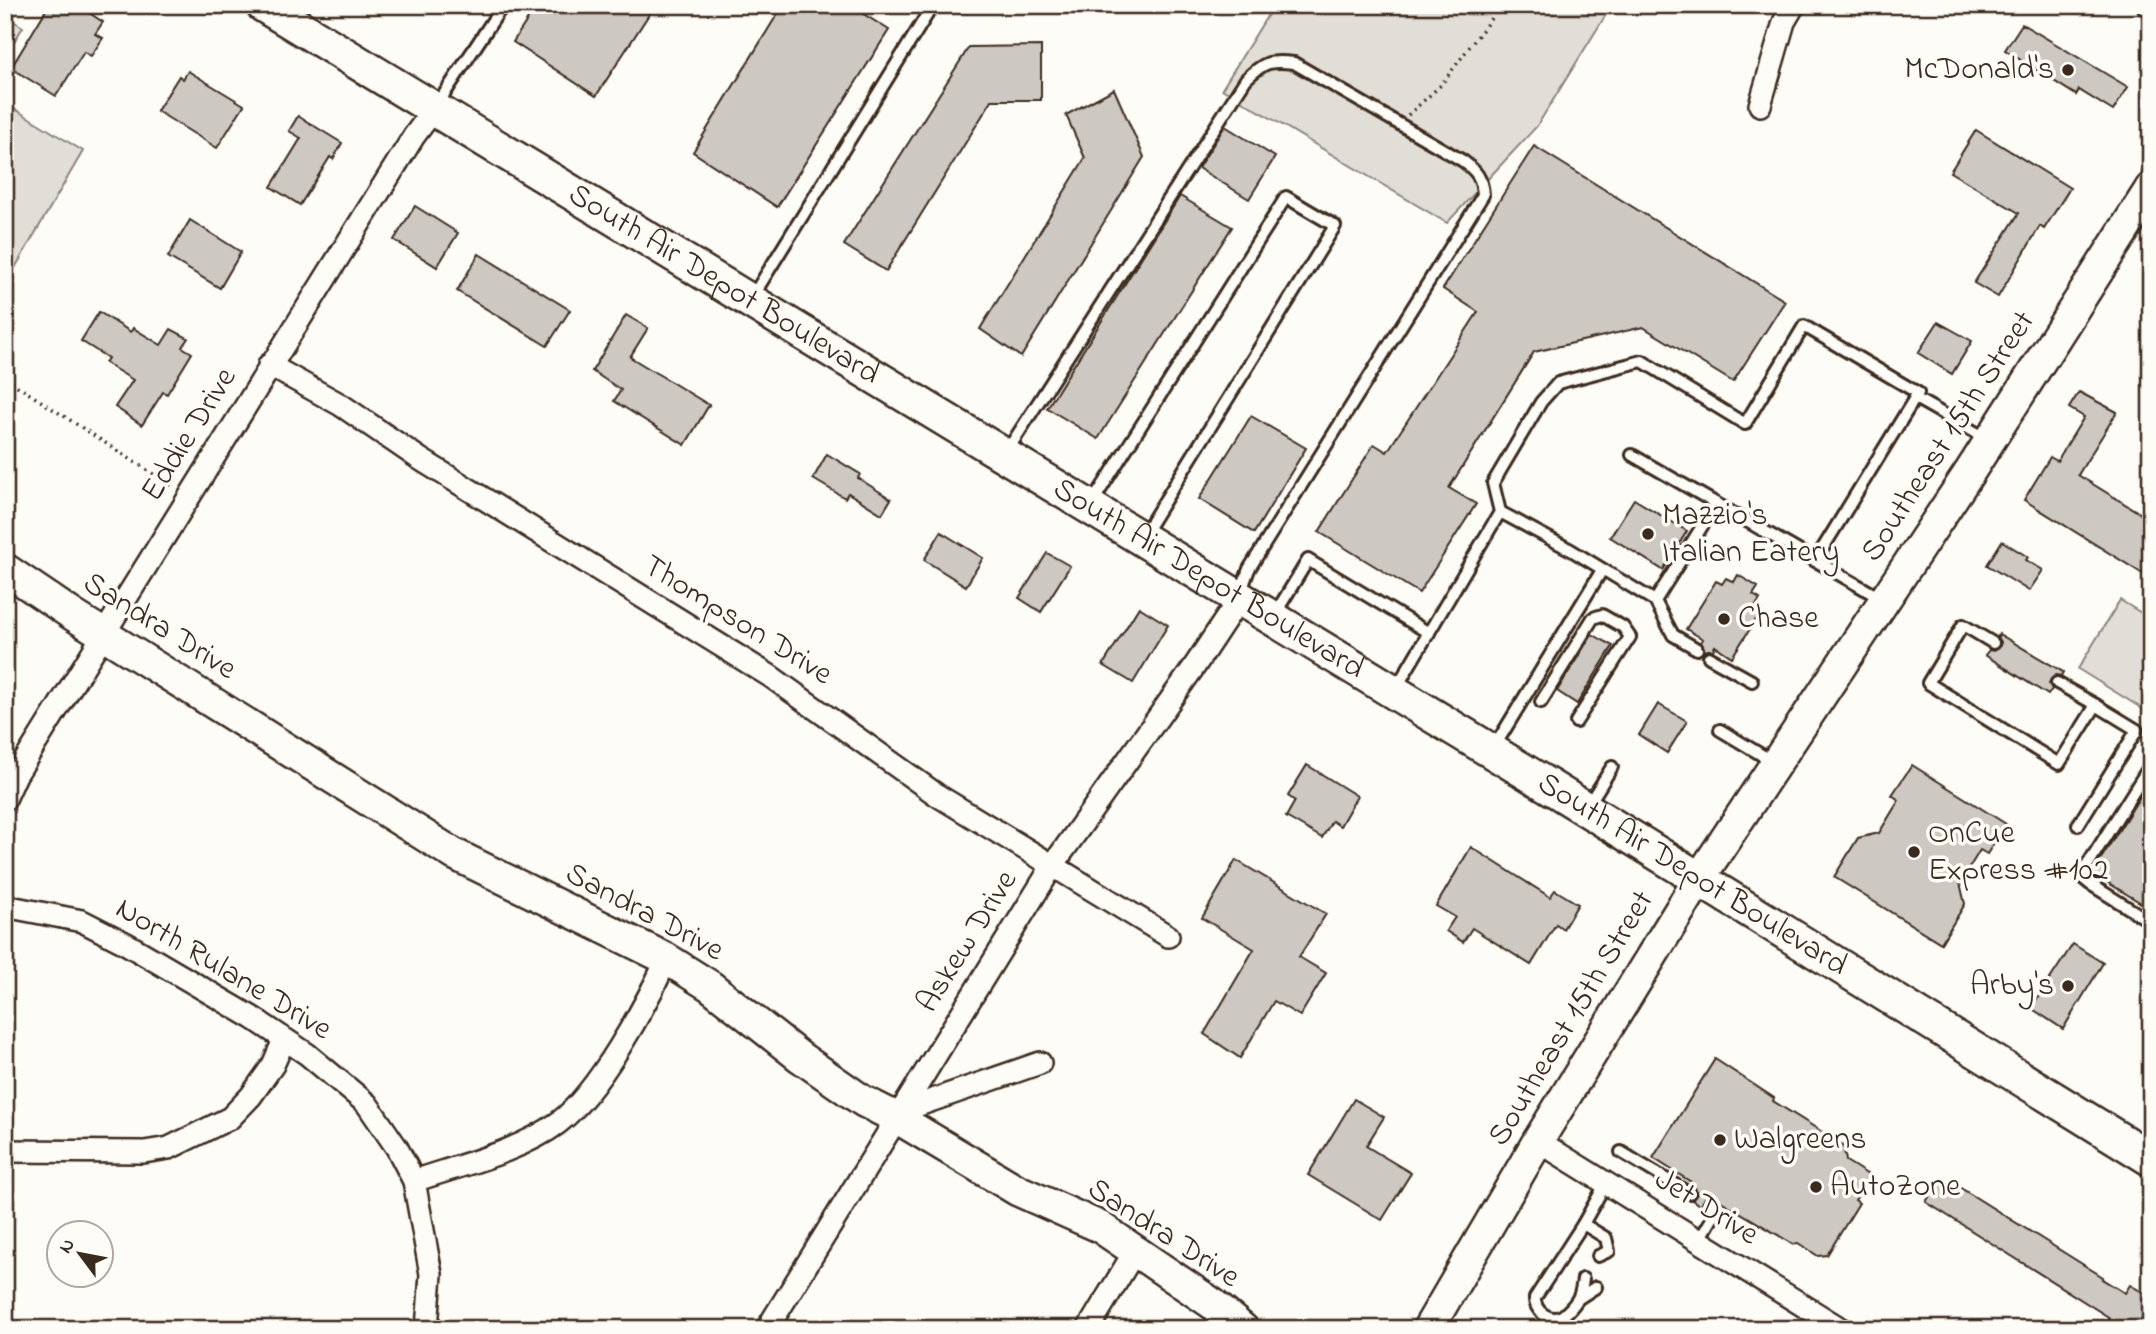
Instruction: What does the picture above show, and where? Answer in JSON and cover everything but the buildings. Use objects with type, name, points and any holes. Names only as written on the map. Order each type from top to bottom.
[{"type":"main road","name":"South Air Depot Boulevard","points":[[263,5],[1492,752],[2151,1158]]},
{"type":"street","points":[[1760,105],[1784,22],[1794,5]]},
{"type":"street","name":"Eddie Drive","points":[[5,799],[16,775],[269,365],[414,135],[435,108]]},
{"type":"street","name":"Southeast 15th Street","points":[[1428,1329],[1538,1141],[1699,879],[1990,440],[2151,188]]},
{"type":"street","name":"Thompson Drive","points":[[269,365],[341,405],[419,459],[770,676],[937,795],[1168,936]]},
{"type":"street","name":"Sandra Drive","points":[[5,569],[103,634],[454,854],[667,959],[710,986],[800,1057],[863,1101],[899,1114],[1017,1190],[1100,1227],[1213,1304],[1243,1329]]},
{"type":"street","name":"Askew Drive","points":[[767,1329],[1053,865],[1239,599]]},
{"type":"street","name":"North Rulane Drive","points":[[5,906],[82,921],[171,969],[253,1017],[307,1054],[368,1104],[397,1148],[414,1181],[431,1274],[427,1329]]},
{"type":"street","points":[[414,1181],[523,1144],[558,1123],[583,1099],[604,1069],[653,990],[667,959]]},
{"type":"street","points":[[5,1151],[144,1152],[169,1148],[230,1118],[251,1097],[273,1065],[284,1040]]},
{"type":"street","points":[[899,1114],[1040,1063]]},
{"type":"street","name":"Jet Drive","points":[[1538,1141],[1841,1329]]},
{"type":"street","points":[[1087,1329],[1135,1251]]},
{"type":"lane","points":[[435,108],[503,5]]},
{"type":"lane","points":[[750,301],[933,5]]},
{"type":"lane","points":[[1004,456],[1246,79],[1263,64],[1277,61],[1294,63],[1463,161],[1478,172],[1483,185],[1483,195],[1250,569],[1239,599]]},
{"type":"lane","points":[[1088,508],[1286,197],[1335,226],[1140,539]]},
{"type":"lane","points":[[1394,693],[1500,512],[1493,483],[1541,402],[1558,383],[1642,361],[1745,424],[1804,326],[1918,393],[1815,561]]},
{"type":"lane","points":[[1915,398],[1990,440]]},
{"type":"lane","points":[[1632,455],[1884,600]]},
{"type":"lane","points":[[1655,601],[1716,504]]},
{"type":"lane","points":[[1500,512],[1572,550],[1655,601],[1673,635],[1697,649]]},
{"type":"lane","points":[[1271,619],[1308,560],[1429,633]]},
{"type":"lane","points":[[1492,752],[1602,570]]},
{"type":"lane","points":[[1541,702],[1593,618],[1602,615],[1623,627],[1630,638],[1576,722]]},
{"type":"lane","points":[[1993,643],[1963,625],[1928,683],[2059,764],[2096,705]]},
{"type":"lane","points":[[1709,657],[1752,681]]},
{"type":"lane","points":[[2057,682],[2137,730],[2078,825]]},
{"type":"lane","points":[[1720,730],[1775,763]]},
{"type":"lane","points":[[2151,764],[2084,872],[2084,879],[2090,884],[2151,922]]},
{"type":"lane","points":[[1586,810],[1612,767]]},
{"type":"lane","points":[[1621,1152],[1689,1193]]},
{"type":"lane","points":[[1596,1287],[1579,1298],[1563,1316],[1556,1318],[1539,1311],[1535,1304],[1535,1298],[1606,1183]]},
{"type":"lane","points":[[1699,1241],[1717,1210],[1709,1205]]},
{"type":"lane","points":[[1583,1224],[1606,1238],[1603,1253],[1610,1264]]},
{"type":"lane","points":[[1579,1298],[1583,1279]]},
{"type":"path","points":[[1398,123],[1441,85],[1502,5]]},
{"type":"path","points":[[5,378],[188,497]]},
{"type":"shaded area","points":[[1274,5],[1612,5],[1537,126],[1447,223],[1222,89]]},
{"type":"shaded area","points":[[5,16],[23,27],[5,56]]},
{"type":"shaded area","points":[[5,103],[83,151],[5,285]]},
{"type":"shaded area","points":[[2120,600],[2151,619],[2151,714],[2078,669]]},
{"type":"place","name":"McDonald's","points":[[2068,70]]},
{"type":"place","name":"Mazzio's Italian Eatery","points":[[1648,534]]},
{"type":"place","name":"Chase","points":[[1724,619]]},
{"type":"place","name":"OnCue Express #102","points":[[1914,852]]},
{"type":"place","name":"Arby's","points":[[2068,986]]},
{"type":"place","name":"Walgreens","points":[[1720,1140]]},
{"type":"place","name":"AutoZone","points":[[1816,1187]]}]
